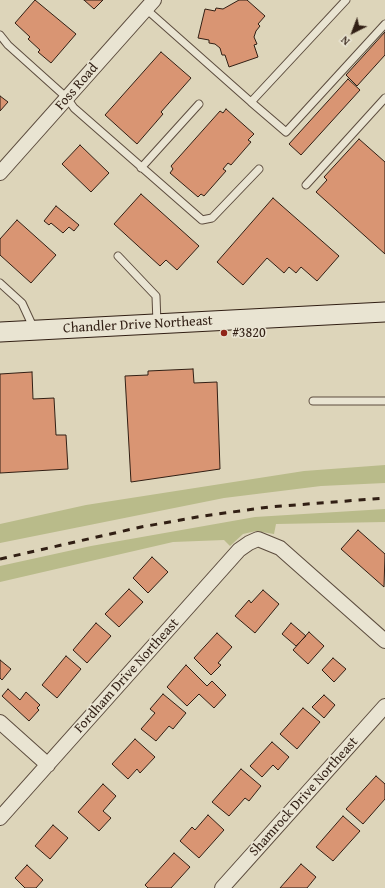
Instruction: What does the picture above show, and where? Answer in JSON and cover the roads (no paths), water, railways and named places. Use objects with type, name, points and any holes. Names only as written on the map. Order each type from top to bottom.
[{"type":"street","name":"Foss Road","points":[[0,173],[150,4]]},
{"type":"street","name":"Chandler Drive Northeast","points":[[0,332],[385,312]]},
{"type":"street","name":"Fordham Drive Northeast","points":[[0,818],[239,550],[249,543],[258,540],[280,548],[385,641]]},
{"type":"street","name":"Shamrock Drive Northeast","points":[[222,888],[385,706]]},
{"type":"street","points":[[0,722],[48,765]]},
{"type":"lane","points":[[251,102],[346,0]]},
{"type":"lane","points":[[150,4],[251,102],[286,132],[385,24]]},
{"type":"lane","points":[[0,35],[8,45],[67,98],[74,108],[202,220],[212,218],[259,169]]},
{"type":"lane","points":[[306,185],[385,98]]},
{"type":"lane","points":[[141,168],[199,104]]},
{"type":"lane","points":[[118,256],[156,296],[157,324]]},
{"type":"lane","points":[[0,283],[22,303],[35,331]]},
{"type":"lane","points":[[313,401],[385,401]]},
{"type":"railway","points":[[0,559],[141,527],[203,516],[269,507],[385,498]]},
{"type":"place","name":"#3820","points":[[224,333]]}]
